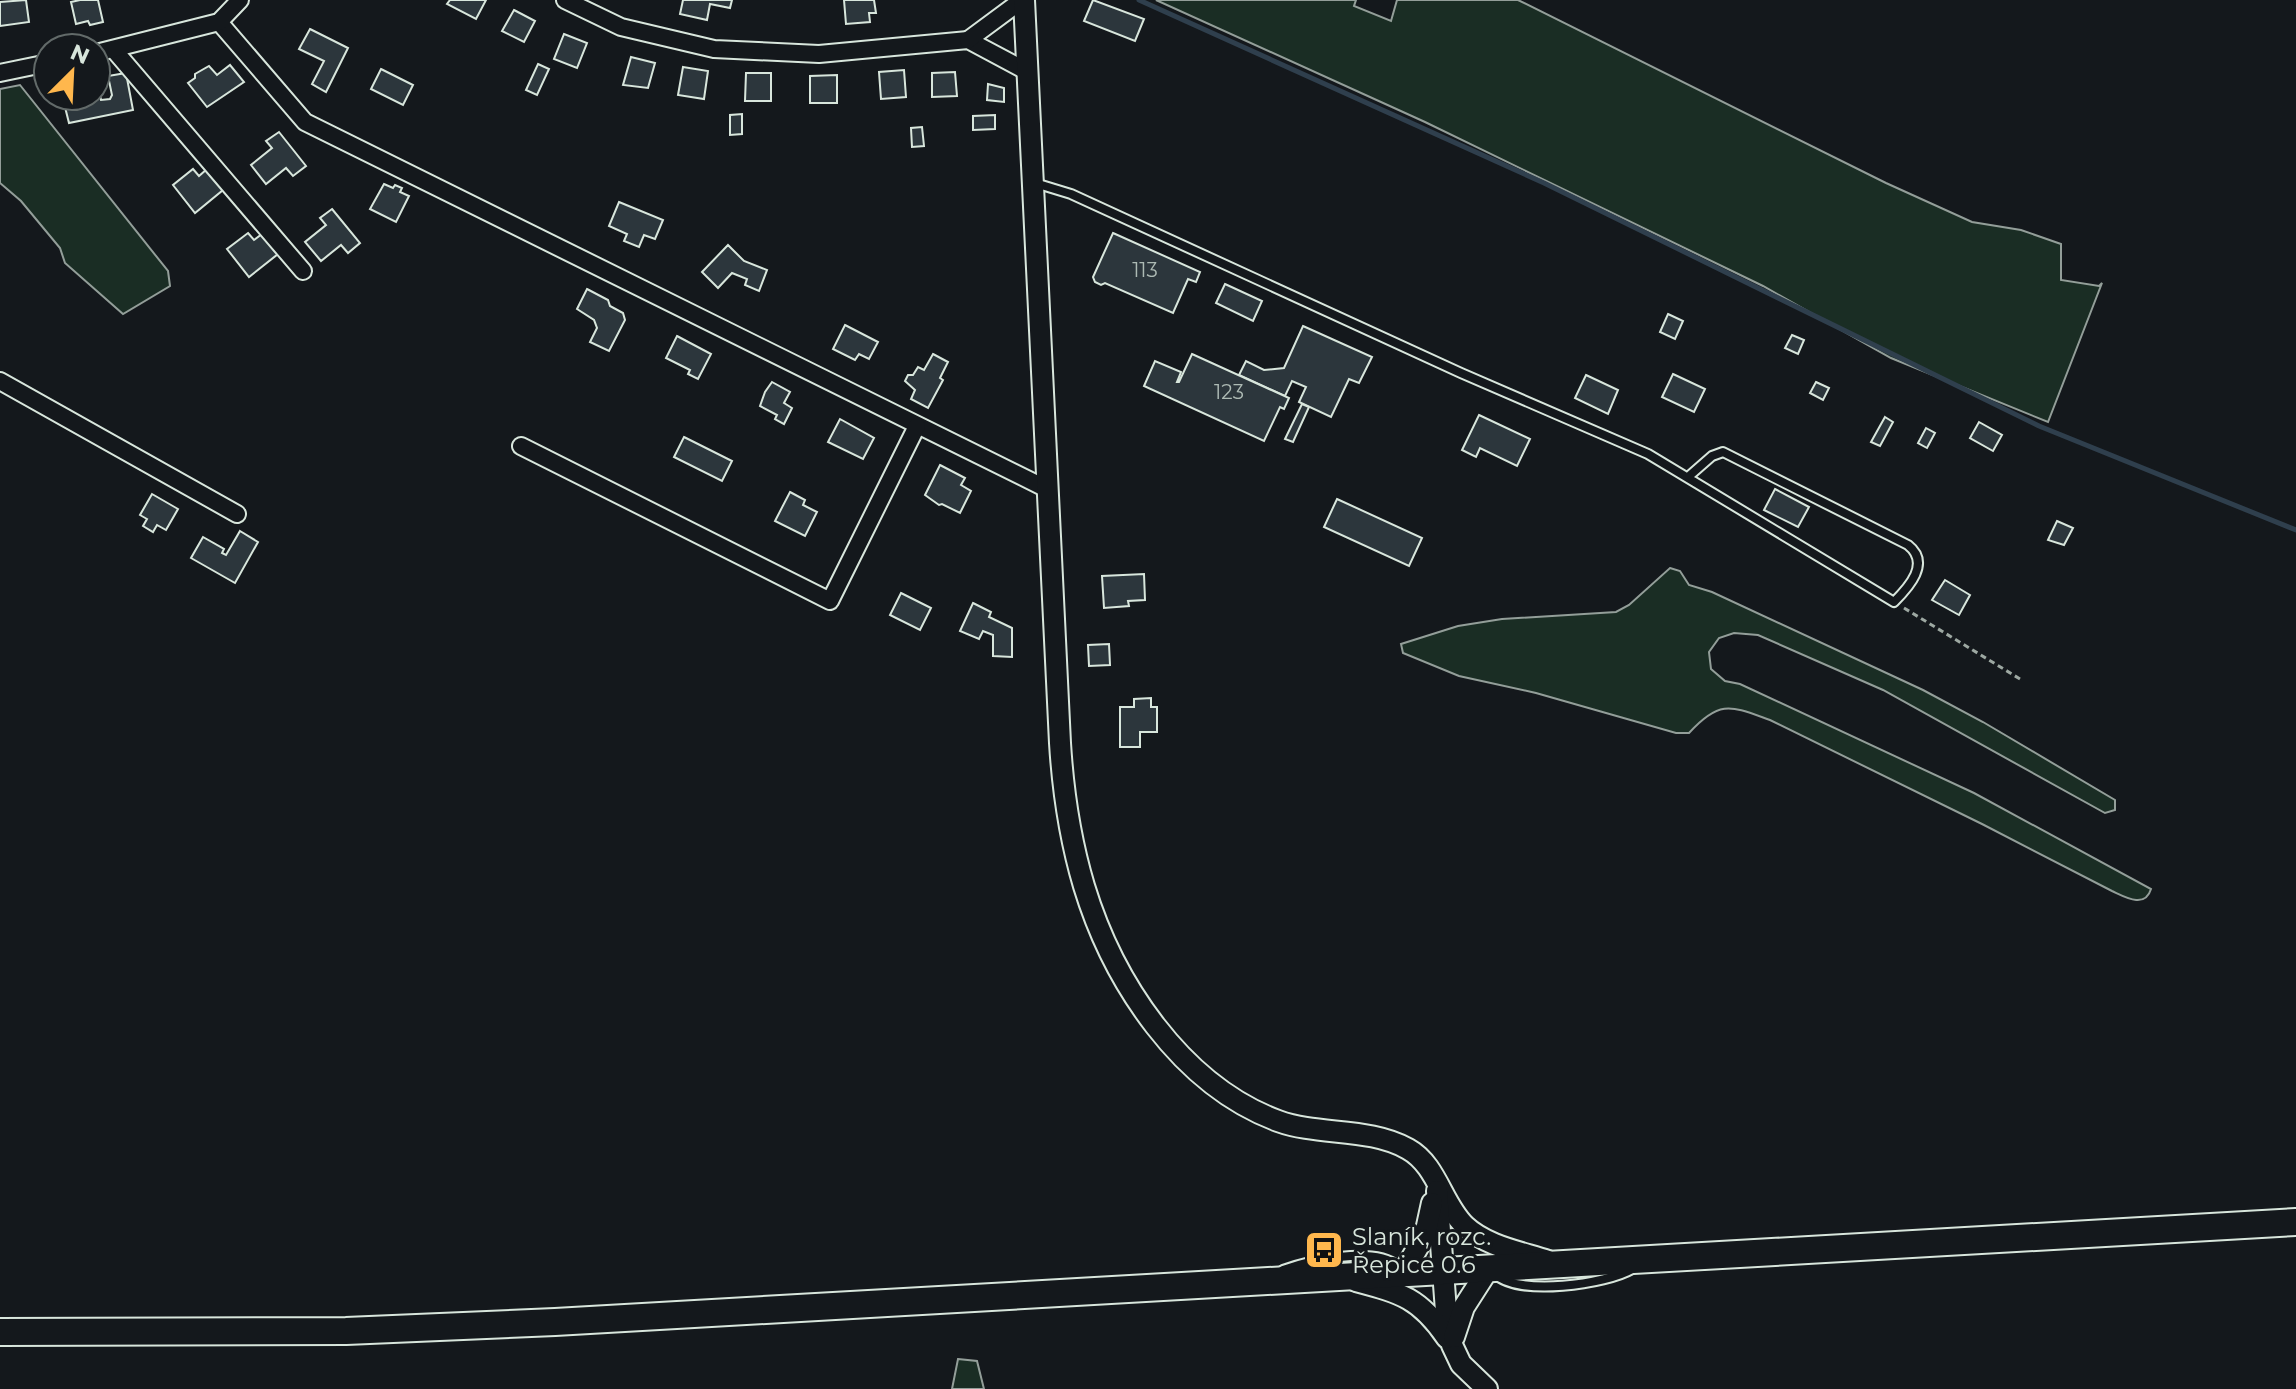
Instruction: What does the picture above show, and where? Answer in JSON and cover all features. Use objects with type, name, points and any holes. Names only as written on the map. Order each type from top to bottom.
[{"type":"main road","points":[[0,1332],[346,1331],[772,1311],[2296,1222]]},
{"type":"street","points":[[240,0],[219,22],[114,50],[303,271]]},
{"type":"street","points":[[565,0],[621,27],[714,49],[819,54],[968,40],[1023,0]]},
{"type":"street","points":[[1023,0],[1035,183],[1056,678],[1065,801],[1084,888],[1097,921],[1126,984],[1143,1009],[1206,1078],[1246,1106],[1281,1122],[1391,1142],[1416,1154],[1433,1175],[1457,1217],[1472,1231],[1497,1244],[1560,1264]]},
{"type":"street","points":[[219,22],[305,122],[1049,490]]},
{"type":"street","points":[[968,40],[1028,72]]},
{"type":"street","points":[[0,73],[32,66]]},
{"type":"street","points":[[0,381],[237,514]]},
{"type":"street","points":[[521,446],[830,601],[917,426]]},
{"type":"street","points":[[1433,1175],[1439,1204],[1452,1345]]},
{"type":"street","points":[[1403,1273],[1429,1224],[1433,1175]]},
{"type":"street","points":[[1452,1345],[1464,1307],[1489,1268]]},
{"type":"street","points":[[1340,1277],[1395,1292],[1419,1305],[1435,1321],[1461,1364],[1487,1389]]},
{"type":"lane","points":[[1035,183],[1113,212],[1474,379],[1648,454],[1894,602],[1910,585],[1918,569],[1919,559],[1908,545],[1723,452],[1712,456],[1688,477]]},
{"type":"lane","points":[[1249,1282],[1317,1259],[1377,1257],[1394,1262],[1403,1273]]},
{"type":"lane","points":[[1489,1268],[1500,1279],[1518,1285],[1584,1284],[1614,1277],[1647,1259]]},
{"type":"path","points":[[1894,602],[2020,679]]},
{"type":"green space","points":[[1156,0],[1356,0],[1354,6],[1391,21],[1397,0],[1518,0],[1886,183],[1972,222],[2021,230],[2061,244],[2061,280],[2099,286],[2102,283],[2048,422],[1891,358],[1763,286],[1425,122]]},
{"type":"green space","points":[[20,85],[32,100],[32,112],[41,112],[168,271],[170,286],[123,314],[65,263],[60,248],[21,201],[0,183],[0,89]]},
{"type":"green space","points":[[1670,568],[1680,571],[1689,585],[1712,592],[1923,690],[1983,722],[2115,800],[2115,810],[2105,813],[1883,690],[1758,635],[1734,633],[1719,638],[1709,652],[1711,669],[1725,681],[1740,684],[1974,793],[2151,889],[2148,895],[2139,900],[2123,896],[1770,720],[1745,711],[1718,710],[1689,733],[1676,733],[1536,693],[1459,676],[1403,653],[1401,644],[1458,626],[1502,619],[1616,612],[1629,605]]},
{"type":"green space","points":[[958,1359],[977,1361],[984,1389],[952,1389]]},
{"type":"building","points":[[26,0],[29,22],[0,26],[0,2]]},
{"type":"building","points":[[98,0],[103,22],[76,24],[71,2]]},
{"type":"building","points":[[450,0],[486,0],[476,19],[447,4]]},
{"type":"building","points":[[683,0],[732,0],[730,8],[710,4],[707,20],[680,14]]},
{"type":"building","points":[[844,0],[874,0],[876,13],[869,13],[870,22],[846,24]]},
{"type":"building","points":[[1093,0],[1144,19],[1135,41],[1084,21]]},
{"type":"building","points":[[514,10],[535,21],[524,42],[502,31]]},
{"type":"building","points":[[310,29],[348,48],[326,92],[312,84],[324,61],[299,49]]},
{"type":"building","points":[[564,34],[587,43],[577,68],[554,59]]},
{"type":"building","points":[[631,57],[655,63],[648,88],[623,85]]},
{"type":"building","points":[[538,64],[549,69],[537,95],[526,90]]},
{"type":"building","points":[[230,65],[244,82],[207,107],[188,83],[195,78],[195,74],[209,66],[217,75]]},
{"type":"building","points":[[683,67],[708,71],[704,99],[678,95]]},
{"type":"building","points":[[381,69],[413,85],[403,105],[371,89]]},
{"type":"building","points":[[904,70],[906,97],[881,99],[879,72]]},
{"type":"building","points":[[955,72],[957,96],[932,97],[932,73]]},
{"type":"building","points":[[126,73],[133,110],[69,123],[66,112],[112,112],[112,75]]},
{"type":"building","points":[[746,73],[771,73],[771,101],[745,101]]},
{"type":"building","points":[[837,75],[837,103],[810,103],[810,76]]},
{"type":"building","points":[[988,84],[1004,88],[1004,102],[987,100]]},
{"type":"building","points":[[742,114],[742,134],[730,135],[730,115]]},
{"type":"building","points":[[995,115],[995,129],[973,130],[973,116]]},
{"type":"building","points":[[922,127],[924,146],[912,147],[911,128]]},
{"type":"building","points":[[279,132],[306,166],[293,176],[286,168],[266,184],[251,165],[272,148],[266,141]]},
{"type":"building","points":[[193,169],[199,176],[207,169],[223,190],[195,213],[173,185]]},
{"type":"building","points":[[384,184],[402,188],[400,192],[409,196],[396,222],[370,209]]},
{"type":"building","points":[[619,202],[663,220],[655,239],[644,235],[639,247],[624,241],[627,234],[609,226]]},
{"type":"building","points":[[332,209],[360,243],[348,253],[341,245],[321,261],[305,242],[326,225],[320,218]]},
{"type":"building","points":[[248,233],[254,240],[262,234],[278,254],[249,277],[227,249]]},
{"type":"building","points":[[1113,233],[1200,272],[1196,282],[1188,279],[1173,313],[1105,283],[1095,282],[1093,277]]},
{"type":"building","points":[[728,245],[744,261],[767,270],[759,291],[745,285],[747,279],[732,273],[718,288],[702,272]]},
{"type":"building","points":[[1225,284],[1262,301],[1253,321],[1216,303]]},
{"type":"building","points":[[587,289],[608,300],[610,306],[623,313],[625,320],[609,351],[590,342],[597,328],[594,320],[577,309]]},
{"type":"building","points":[[1668,314],[1683,321],[1675,339],[1660,332]]},
{"type":"building","points":[[845,325],[878,342],[869,359],[859,354],[855,360],[833,349]]},
{"type":"building","points":[[1303,326],[1372,357],[1359,383],[1349,379],[1331,417],[1299,402],[1306,387],[1292,381],[1285,396],[1239,375],[1246,361],[1264,370],[1284,368]]},
{"type":"building","points":[[1792,335],[1804,340],[1798,354],[1785,348]]},
{"type":"building","points":[[677,336],[711,354],[698,379],[688,374],[690,370],[666,358]]},
{"type":"building","points":[[933,354],[948,362],[940,378],[943,380],[928,408],[911,399],[915,390],[905,381],[918,367],[924,370]]},
{"type":"building","points":[[1192,354],[1289,398],[1284,409],[1280,407],[1264,441],[1144,386],[1155,361],[1181,372],[1179,382]]},
{"type":"building","points":[[1673,374],[1705,389],[1694,412],[1662,397]]},
{"type":"building","points":[[1586,375],[1618,390],[1608,414],[1575,398]]},
{"type":"building","points":[[772,382],[790,392],[784,403],[792,408],[784,424],[775,419],[777,415],[760,406]]},
{"type":"building","points":[[1816,382],[1829,388],[1823,400],[1810,393]]},
{"type":"building","points":[[1302,404],[1309,407],[1293,442],[1285,439]]},
{"type":"building","points":[[1479,415],[1530,439],[1517,466],[1480,448],[1476,457],[1462,450]]},
{"type":"building","points":[[1885,417],[1893,422],[1880,446],[1871,442]]},
{"type":"building","points":[[840,419],[874,438],[863,459],[828,442]]},
{"type":"building","points":[[1979,422],[2002,435],[1993,451],[1970,438]]},
{"type":"building","points":[[1926,428],[1935,433],[1927,448],[1918,443]]},
{"type":"building","points":[[684,437],[732,461],[722,481],[674,457]]},
{"type":"building","points":[[940,465],[965,478],[961,485],[971,491],[960,513],[939,505],[925,495]]},
{"type":"building","points":[[1775,489],[1809,507],[1798,527],[1764,510]]},
{"type":"building","points":[[790,492],[805,500],[803,505],[817,512],[805,536],[775,521]]},
{"type":"building","points":[[152,494],[178,509],[166,530],[157,525],[153,532],[143,526],[147,519],[140,515]]},
{"type":"building","points":[[1337,499],[1422,538],[1409,566],[1324,527]]},
{"type":"building","points":[[2057,521],[2073,528],[2064,545],[2048,540]]},
{"type":"building","points":[[240,531],[258,542],[235,583],[191,558],[203,537],[224,549],[222,553],[226,555]]},
{"type":"building","points":[[1144,574],[1145,600],[1128,601],[1129,606],[1104,608],[1102,576]]},
{"type":"building","points":[[1945,580],[1970,595],[1959,615],[1932,600]]},
{"type":"building","points":[[901,593],[931,608],[920,630],[890,615]]},
{"type":"building","points":[[973,603],[991,612],[989,617],[1012,628],[1012,657],[993,656],[993,635],[983,631],[979,639],[960,631]]},
{"type":"building","points":[[1109,644],[1110,665],[1089,666],[1088,645]]},
{"type":"building","points":[[1151,698],[1151,707],[1157,707],[1157,732],[1140,732],[1140,747],[1120,747],[1120,707],[1134,707],[1134,699]]},
{"type":"waterway","points":[[1139,0],[1544,183],[2039,426],[2296,530]]},
{"type":"place","name":"Slaník, rozc. Řepice 0.6","points":[[1324,1250]]}]
